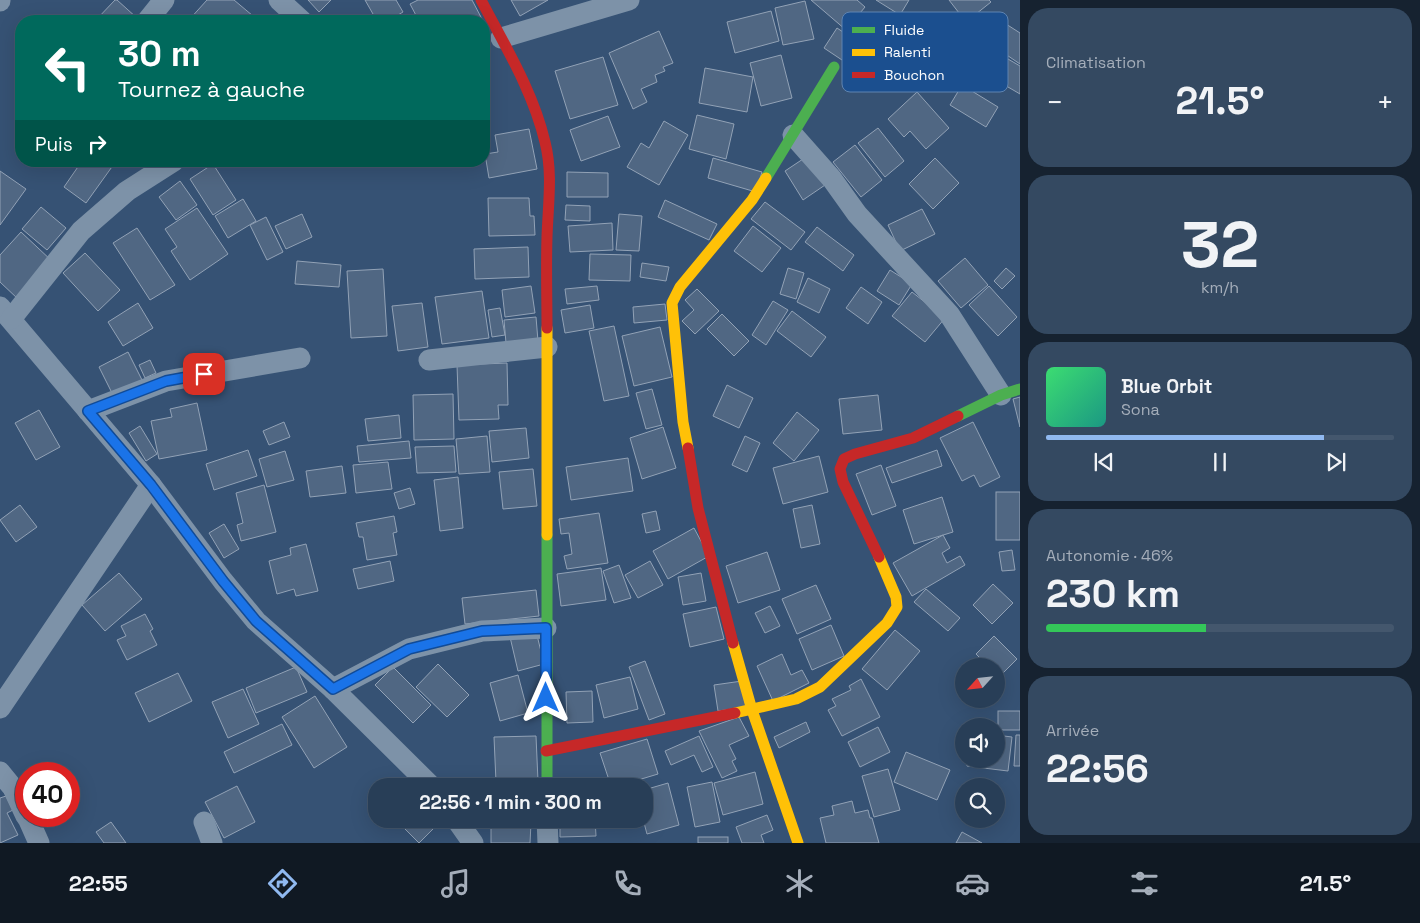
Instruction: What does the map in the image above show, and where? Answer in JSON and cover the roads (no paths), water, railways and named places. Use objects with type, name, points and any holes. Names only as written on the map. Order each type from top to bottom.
[{"type":"street","points":[[152,15],[164,0]]},
{"type":"street","points":[[279,0],[295,15]]},
{"type":"street","points":[[481,0],[489,15]]},
{"type":"street","points":[[501,38],[629,0]]},
{"type":"street","points":[[490,17],[530,95],[542,128],[549,166],[547,246],[547,778]]},
{"type":"street","points":[[798,843],[752,710],[698,508],[683,422],[672,303],[680,287],[752,200],[834,67]]},
{"type":"street","points":[[546,751],[649,731],[703,718],[752,710],[796,699],[820,687],[887,623],[898,607],[896,597],[881,562],[843,482],[840,469],[844,459],[855,454],[913,438],[1010,392],[949,314],[857,214],[832,179],[793,134]]},
{"type":"street","points":[[165,167],[127,191],[82,231],[5,313],[151,485],[223,581],[256,621],[333,689],[423,778]]},
{"type":"street","points":[[429,360],[547,347]]},
{"type":"street","points":[[88,411],[166,381],[300,358]]},
{"type":"street","points":[[0,708],[151,485]]},
{"type":"street","points":[[333,689],[409,649],[482,631],[546,628]]},
{"type":"street","points":[[0,772],[15,790]]},
{"type":"street","points":[[204,822],[212,843]]},
{"type":"street","points":[[31,827],[39,843]]},
{"type":"street","points":[[462,828],[473,843]]},
{"type":"street","points":[[547,828],[548,843]]}]
